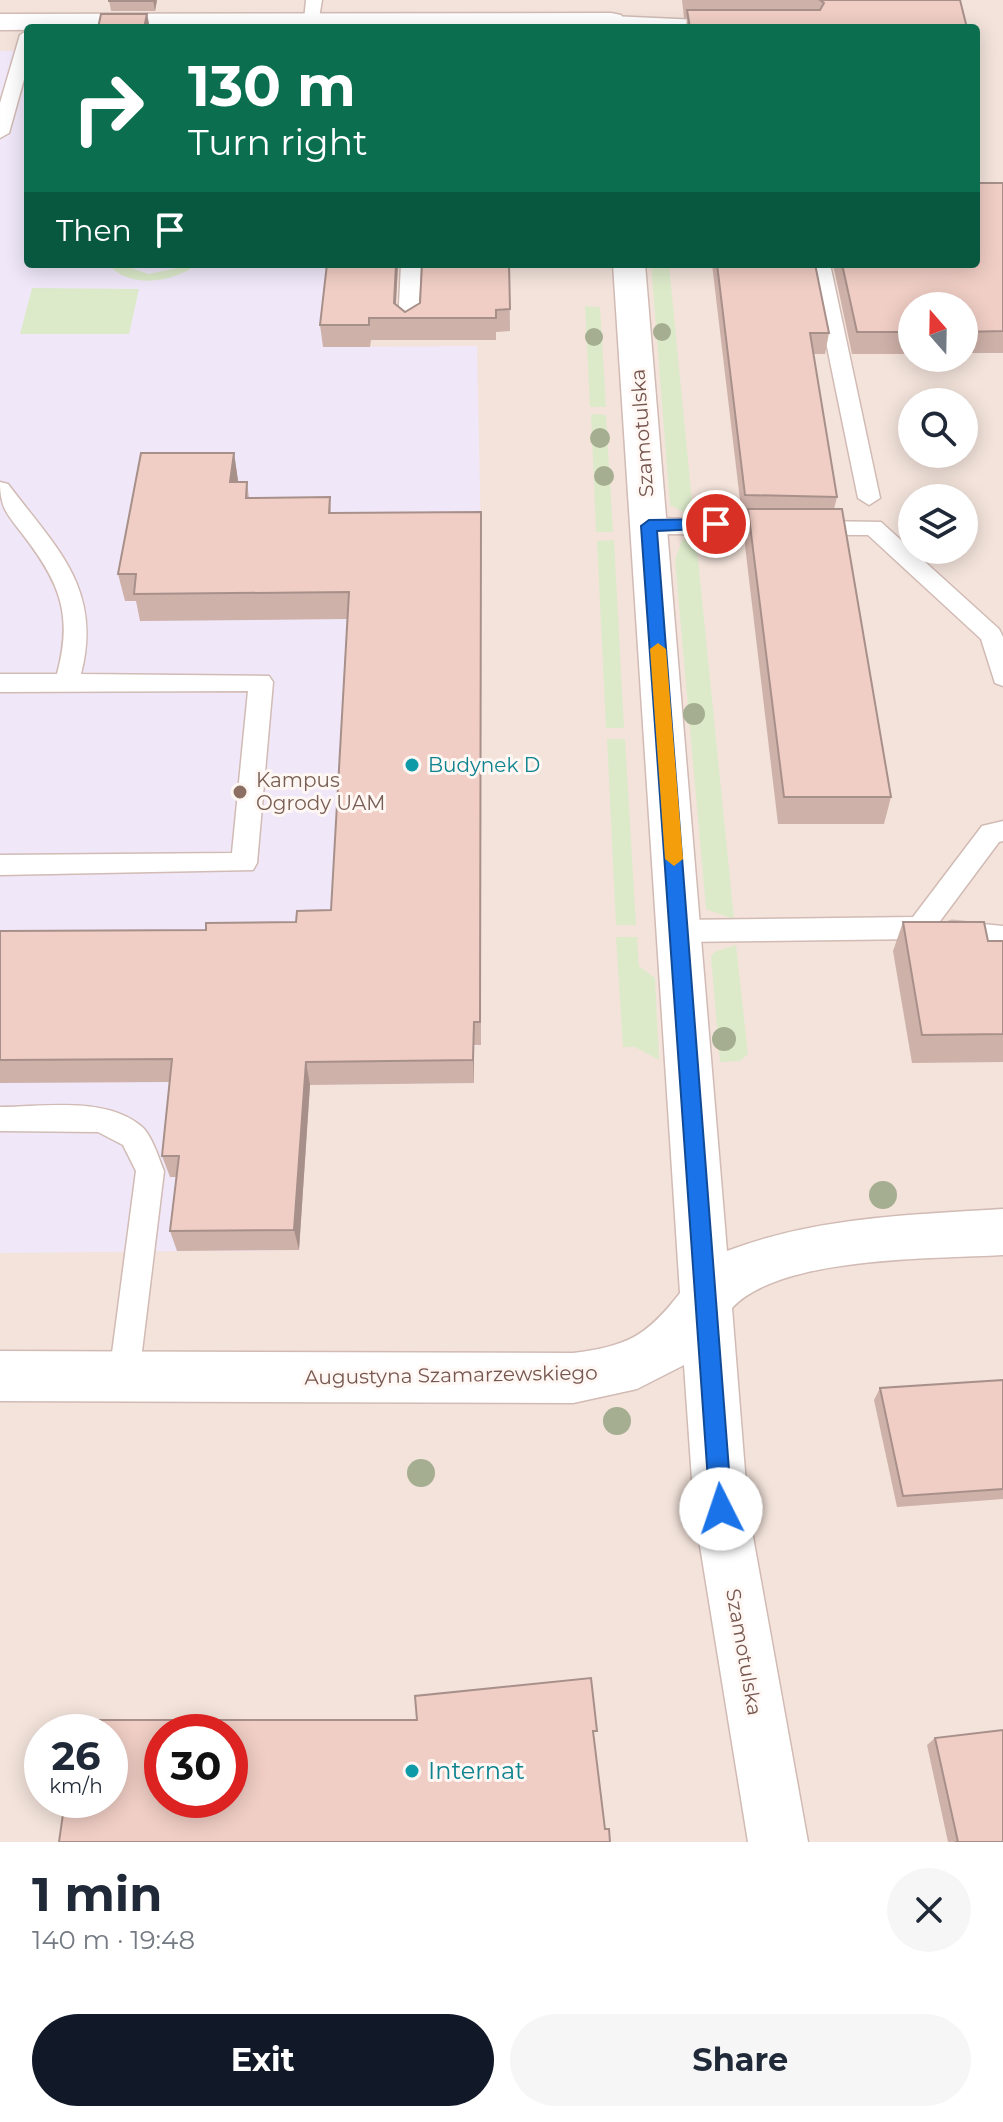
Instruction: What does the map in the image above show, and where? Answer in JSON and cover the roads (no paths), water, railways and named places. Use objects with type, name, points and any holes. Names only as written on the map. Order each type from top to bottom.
[{"type":"street","points":[[93,24],[313,10],[421,24],[610,16]]},
{"type":"street","points":[[0,22],[24,27]]},
{"type":"street","name":"Szamotulska","points":[[629,268],[721,1509],[778,1842]]},
{"type":"street","name":"Augustyna Szamarzewskiego","points":[[0,1376],[573,1378],[617,1372],[669,1346],[707,1299],[739,1270],[801,1253],[898,1239],[1003,1232]]},
{"type":"lane","points":[[610,16],[650,24]]},
{"type":"lane","points":[[0,133],[24,49]]},
{"type":"lane","points":[[408,325],[411,268]]},
{"type":"lane","points":[[821,268],[869,498]]},
{"type":"lane","points":[[0,489],[67,583],[76,613],[77,639],[67,683]]},
{"type":"lane","points":[[649,526],[873,527],[991,635],[1003,677]]},
{"type":"lane","points":[[0,683],[261,682],[244,863],[0,865]]},
{"type":"lane","points":[[920,928],[991,833],[1003,831]]},
{"type":"lane","points":[[679,931],[920,928],[1003,937]]},
{"type":"lane","points":[[0,1119],[101,1120],[133,1136],[150,1171],[124,1376]]},
{"type":"place","name":"Budynek D","points":[[412,765]]},
{"type":"place","name":"Kampus Ogrody UAM","points":[[240,792]]},
{"type":"place","name":"Internat","points":[[412,1771]]}]
